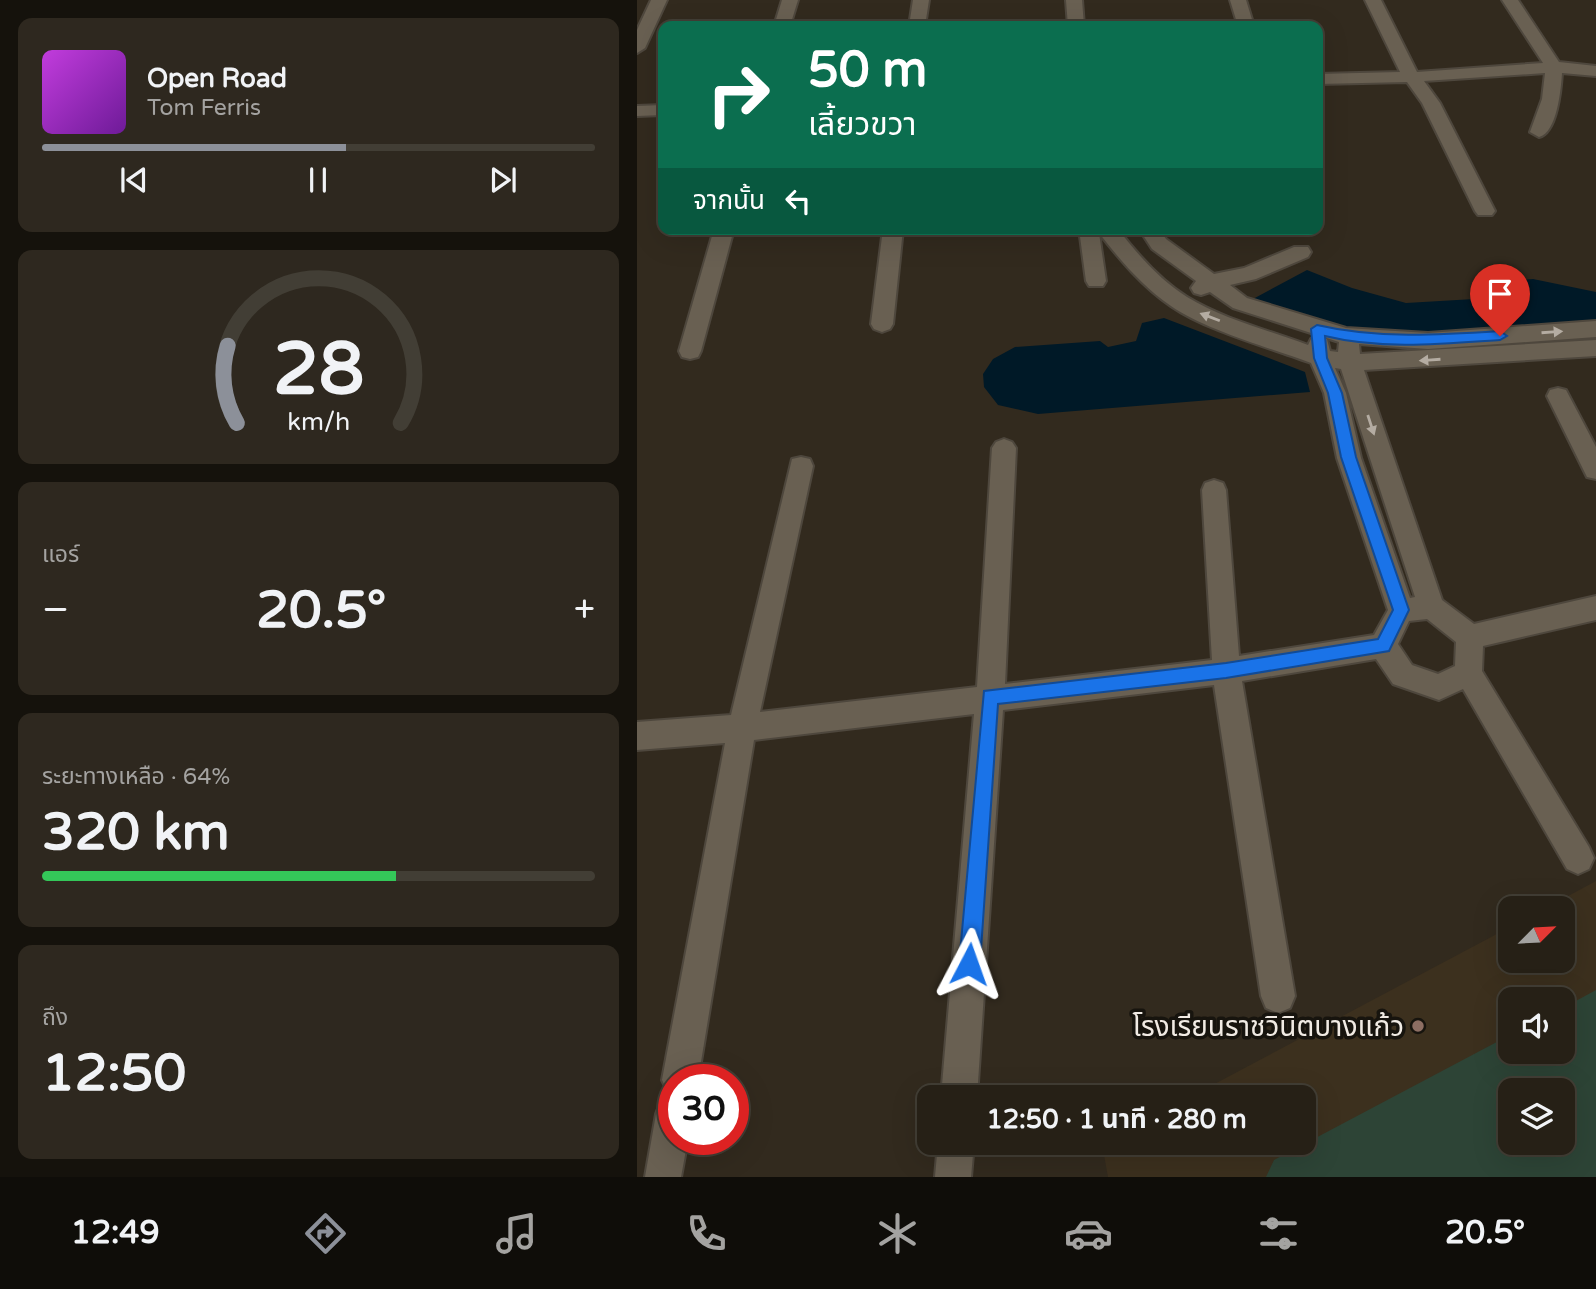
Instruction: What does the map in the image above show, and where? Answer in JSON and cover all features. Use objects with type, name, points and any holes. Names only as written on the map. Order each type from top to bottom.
[{"type":"street","points":[[637,48],[659,0]]},
{"type":"street","points":[[784,21],[790,0]]},
{"type":"street","points":[[918,21],[921,0]]},
{"type":"street","points":[[1074,0],[1076,21]]},
{"type":"street","points":[[1238,0],[1244,21]]},
{"type":"street","points":[[1373,0],[1403,64],[1431,103],[1485,211]]},
{"type":"street","points":[[1510,0],[1554,66],[1551,99],[1539,132]]},
{"type":"street","points":[[1323,79],[1413,77],[1554,66],[1596,71]]},
{"type":"street","points":[[637,111],[658,110]]},
{"type":"street","points":[[690,351],[722,235]]},
{"type":"street","points":[[882,324],[892,235]]},
{"type":"street","points":[[1090,235],[1096,281]]},
{"type":"street","points":[[1112,235],[1132,261],[1178,301],[1202,314],[1320,358],[1350,362],[1423,360],[1596,348]]},
{"type":"street","points":[[1132,261],[1154,237],[1240,303],[1346,336],[1428,341],[1596,329]]},
{"type":"street","points":[[1178,301],[1210,282],[1249,274],[1301,252]]},
{"type":"street","points":[[1317,329],[1320,358],[1335,393],[1349,457],[1401,610],[1383,646]]},
{"type":"street","points":[[1346,336],[1350,362],[1431,607],[1470,637]]},
{"type":"street","points":[[1558,396],[1596,470]]},
{"type":"street","points":[[960,1085],[990,697],[1004,448]]},
{"type":"street","points":[[683,1064],[742,728],[801,466]]},
{"type":"street","points":[[1215,491],[1226,671],[1278,996]]},
{"type":"street","points":[[1401,610],[1431,607]]},
{"type":"street","points":[[1470,637],[1596,608]]},
{"type":"street","points":[[1470,637],[1468,673],[1578,859]]},
{"type":"street","points":[[637,736],[742,728],[1226,671],[1383,646]]},
{"type":"street","points":[[1383,646],[1403,675],[1439,687],[1468,673]]},
{"type":"street","points":[[663,1177],[667,1155]]},
{"type":"street","points":[[953,1177],[955,1155]]},
{"type":"shaded area","name":"โรงเรียนราชวินิตบางแก้ว","points":[[1596,881],[1596,1177],[1108,1177],[1104,1155],[1316,1155],[1316,1085],[1213,1085],[1498,933],[1498,973],[1575,973],[1575,896],[1568,896]]},
{"type":"green space","points":[[1596,990],[1596,1177],[1266,1177],[1274,1160],[1283,1155],[1316,1155],[1316,1138],[1498,1041],[1498,1064],[1575,1064],[1575,1001]]},
{"type":"water","points":[[1307,270],[1352,288],[1406,303],[1474,299],[1508,281],[1533,279],[1596,292],[1596,327],[1416,338],[1292,319],[1253,299]]},
{"type":"water","points":[[1164,318],[1305,372],[1310,392],[1038,414],[998,405],[984,387],[983,374],[993,359],[1015,347],[1100,341],[1108,347],[1136,341],[1142,323]]},
{"type":"place","name":"โรงเรียนราชวินิตบางแก้ว","points":[[1418,1026]]},
{"type":"route","points":[[969,964],[990,697],[1226,671],[1383,646],[1401,610],[1349,457],[1335,393],[1320,358],[1317,329],[1346,336],[1428,341],[1500,336]]}]
